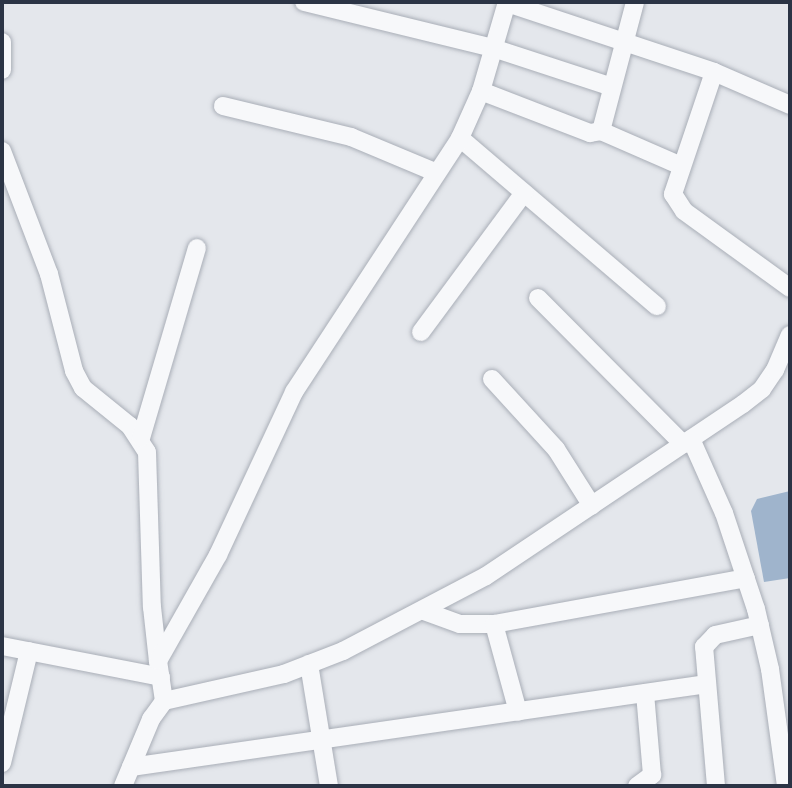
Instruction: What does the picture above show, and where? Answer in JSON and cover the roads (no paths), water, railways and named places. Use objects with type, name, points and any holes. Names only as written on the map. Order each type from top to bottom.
[{"type":"street","points":[[304,2],[493,48],[612,87]]},
{"type":"street","points":[[601,131],[635,2]]},
{"type":"street","points":[[159,669],[218,555],[294,392],[460,138],[481,91],[507,3],[714,72],[790,105]]},
{"type":"street","points":[[2,42],[2,70]]},
{"type":"street","points":[[714,72],[673,194],[677,203],[790,288]]},
{"type":"street","points":[[481,91],[590,133],[601,131],[681,166]]},
{"type":"street","points":[[223,106],[351,137],[437,173]]},
{"type":"street","points":[[460,138],[657,306]]},
{"type":"street","points":[[2,151],[49,274],[74,371],[83,388],[141,438],[149,465],[149,536],[164,701]]},
{"type":"street","points":[[421,332],[524,193]]},
{"type":"street","points":[[141,438],[197,248]]},
{"type":"street","points":[[538,298],[687,441],[724,513],[760,625],[770,669],[786,786]]},
{"type":"street","points":[[123,786],[151,719],[164,701],[284,674],[424,611],[486,576],[762,389],[783,369],[790,335]]},
{"type":"street","points":[[492,379],[556,449],[592,506]]},
{"type":"street","points":[[424,611],[460,624],[494,624],[746,578]]},
{"type":"street","points":[[494,624],[518,712]]},
{"type":"street","points":[[716,786],[704,647],[710,637],[760,625]]},
{"type":"street","points":[[2,646],[159,669]]},
{"type":"street","points":[[2,763],[29,651]]},
{"type":"street","points":[[309,664],[329,786]]},
{"type":"street","points":[[131,767],[707,684]]},
{"type":"street","points":[[645,693],[647,782]]},
{"type":"water","points":[[790,491],[790,578],[764,582],[751,511],[757,499]]}]
